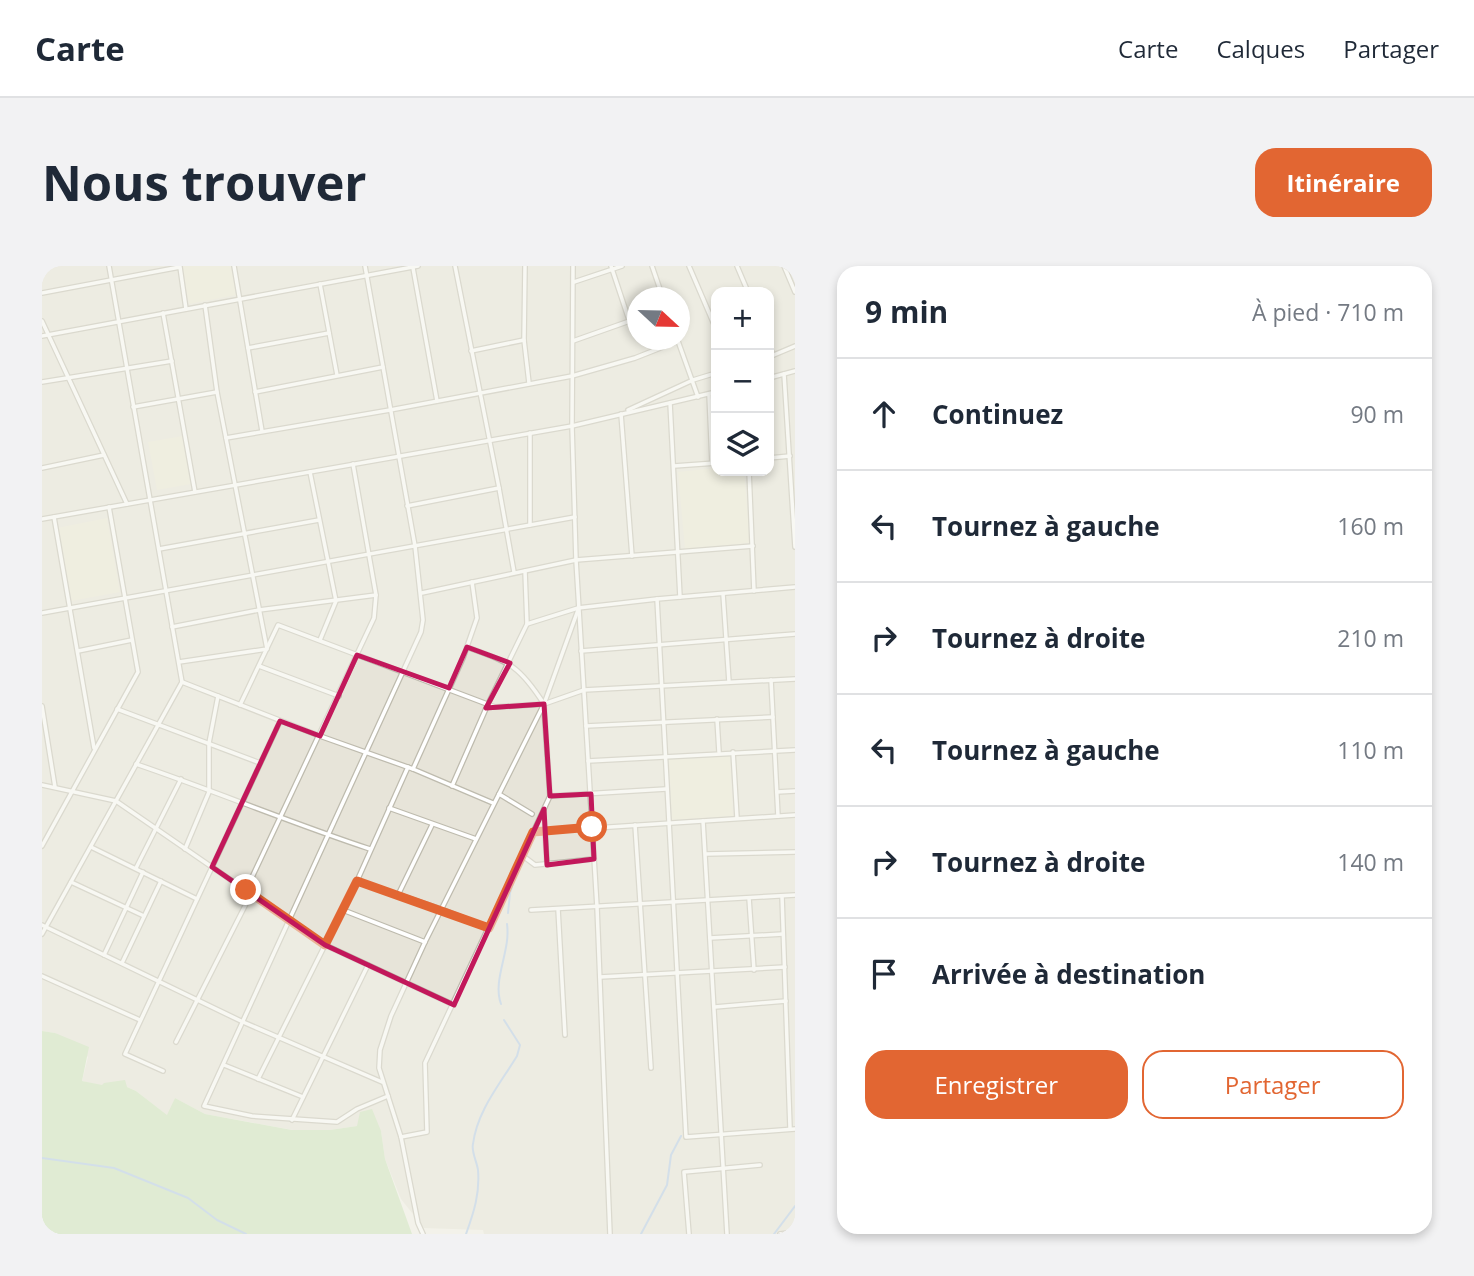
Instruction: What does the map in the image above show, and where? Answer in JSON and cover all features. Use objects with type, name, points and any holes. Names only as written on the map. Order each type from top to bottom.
[{"type":"street","points":[[42,934],[44,926],[182,682],[109,266]]},
{"type":"street","points":[[234,266],[262,431]]},
{"type":"street","points":[[365,266],[415,546],[424,613],[421,632],[204,1106],[252,1116],[337,1122],[388,1096]]},
{"type":"street","points":[[42,336],[415,266],[437,401]]},
{"type":"street","points":[[455,266],[514,572]]},
{"type":"street","points":[[524,266],[524,340],[529,383]]},
{"type":"street","points":[[573,266],[572,426],[576,560],[597,907],[610,1234]]},
{"type":"street","points":[[573,283],[622,266]]},
{"type":"street","points":[[652,266],[659,287]]},
{"type":"street","points":[[689,266],[711,317]]},
{"type":"street","points":[[737,266],[746,287]]},
{"type":"street","points":[[784,266],[795,292]]},
{"type":"street","points":[[42,293],[180,267],[186,309]]},
{"type":"street","points":[[611,268],[627,315]]},
{"type":"street","points":[[320,284],[337,376]]},
{"type":"street","points":[[205,305],[217,392],[267,649]]},
{"type":"street","points":[[163,313],[195,492]]},
{"type":"street","points":[[42,321],[127,504]]},
{"type":"street","points":[[573,341],[627,322]]},
{"type":"street","points":[[248,349],[329,333]]},
{"type":"street","points":[[471,351],[524,340]]},
{"type":"street","points":[[774,355],[795,346]]},
{"type":"street","points":[[226,438],[572,376],[654,350]]},
{"type":"street","points":[[682,350],[698,397]]},
{"type":"street","points":[[42,382],[172,361]]},
{"type":"street","points":[[255,392],[383,368]]},
{"type":"street","points":[[774,377],[795,371]]},
{"type":"street","points":[[784,374],[795,544]]},
{"type":"street","points":[[621,414],[693,380],[711,375]]},
{"type":"street","points":[[133,407],[217,392]]},
{"type":"street","points":[[42,519],[572,426],[709,394],[711,422]]},
{"type":"street","points":[[670,402],[680,597]]},
{"type":"street","points":[[621,414],[632,556]]},
{"type":"street","points":[[788,424],[795,423]]},
{"type":"street","points":[[530,433],[530,525]]},
{"type":"street","points":[[42,468],[104,456]]},
{"type":"street","points":[[774,458],[790,456]]},
{"type":"street","points":[[674,467],[711,463]]},
{"type":"street","points":[[246,890],[374,618],[376,595],[353,464]]},
{"type":"street","points":[[310,472],[335,601],[320,640]]},
{"type":"street","points":[[749,476],[754,591]]},
{"type":"street","points":[[407,506],[499,488]]},
{"type":"street","points":[[42,846],[138,672],[109,507]]},
{"type":"street","points":[[54,517],[94,750]]},
{"type":"street","points":[[42,613],[575,517]]},
{"type":"street","points":[[159,549],[318,520]]},
{"type":"street","points":[[422,593],[576,560],[753,546]]},
{"type":"street","points":[[452,786],[527,624],[525,571]]},
{"type":"street","points":[[258,1079],[343,910],[389,808],[449,688],[477,618],[472,582]]},
{"type":"street","points":[[527,624],[578,608],[795,587]]},
{"type":"street","points":[[723,594],[729,682]]},
{"type":"street","points":[[172,627],[259,610],[376,595]]},
{"type":"street","points":[[657,599],[686,1137],[793,1129],[782,896]]},
{"type":"street","points":[[423,1234],[418,1223],[401,1137],[382,1082],[379,1068],[380,1050],[386,1028],[441,909],[544,704],[578,608]]},
{"type":"street","points":[[240,705],[278,625],[495,707],[544,704],[584,690],[795,678]]},
{"type":"street","points":[[582,651],[795,634]]},
{"type":"street","points":[[78,651],[132,640]]},
{"type":"street","points":[[401,1137],[427,1132],[425,1063],[550,796],[544,704],[528,679],[510,663],[467,646]]},
{"type":"street","points":[[178,662],[267,649]]},
{"type":"street","points":[[259,666],[339,696]]},
{"type":"street","points":[[771,680],[778,816]]},
{"type":"street","points":[[182,682],[411,768],[494,803]]},
{"type":"street","points":[[185,849],[209,789],[209,743],[218,696]]},
{"type":"street","points":[[42,706],[55,788]]},
{"type":"street","points":[[117,709],[260,763]]},
{"type":"street","points":[[586,726],[773,718]]},
{"type":"street","points":[[717,719],[719,752]]},
{"type":"street","points":[[163,1071],[125,1054],[280,721]]},
{"type":"street","points":[[588,761],[795,750]]},
{"type":"street","points":[[733,752],[737,818]]},
{"type":"street","points":[[136,764],[209,789],[280,819],[370,849]]},
{"type":"street","points":[[136,869],[181,779]]},
{"type":"street","points":[[42,785],[116,801],[325,945],[454,1005]]},
{"type":"street","points":[[550,796],[667,789]]},
{"type":"street","points":[[776,792],[795,791]]},
{"type":"street","points":[[499,794],[532,814]]},
{"type":"street","points":[[389,808],[476,839]]},
{"type":"street","points":[[533,832],[795,815]]},
{"type":"street","points":[[703,821],[727,1234]]},
{"type":"street","points":[[398,895],[432,825]]},
{"type":"street","points":[[635,825],[651,1068]]},
{"type":"street","points":[[545,832],[547,865]]},
{"type":"street","points":[[91,847],[197,899]]},
{"type":"street","points":[[705,854],[795,852]]},
{"type":"street","points":[[523,856],[535,864],[547,865],[594,859]]},
{"type":"street","points":[[104,955],[143,872]]},
{"type":"street","points":[[122,964],[161,881]]},
{"type":"street","points":[[357,881],[489,928]]},
{"type":"street","points":[[71,882],[144,916]]},
{"type":"street","points":[[176,1042],[251,894]]},
{"type":"street","points":[[531,911],[795,895]]},
{"type":"street","points":[[749,898],[754,970]]},
{"type":"street","points":[[558,909],[565,1035]]},
{"type":"street","points":[[343,910],[425,943]]},
{"type":"street","points":[[44,926],[243,1022],[382,1082]]},
{"type":"street","points":[[710,938],[783,934]]},
{"type":"street","points":[[292,1120],[368,965]]},
{"type":"street","points":[[600,977],[677,975],[785,967]]},
{"type":"street","points":[[42,976],[140,1020]]},
{"type":"street","points":[[714,1007],[786,1001]]},
{"type":"street","points":[[223,1065],[303,1097]]},
{"type":"street","points":[[689,1234],[684,1172],[760,1165]]},
{"type":"street","points":[[780,1234],[795,1232]]},
{"type":"highlighted area","points":[[467,647],[510,663],[486,708],[544,704],[550,796],[591,794],[594,859],[547,865],[544,809],[454,1005],[325,945],[212,867],[280,721],[320,736],[357,655],[449,688]]},
{"type":"shaded area","points":[[42,266],[795,266],[795,1234],[484,1234],[483,1230],[424,1228],[401,1199],[385,1159],[381,1131],[357,1126],[330,1130],[293,1130],[205,1114],[175,1098],[168,1116],[127,1087],[102,1086],[82,1081],[88,1057],[55,1033],[42,1031]]},
{"type":"shaded area","points":[[182,266],[231,266],[236,295],[189,304]]},
{"type":"shaded area","points":[[183,436],[191,484],[157,490],[148,442]]},
{"type":"shaded area","points":[[711,469],[711,476],[744,476],[750,543],[685,549],[678,472]]},
{"type":"shaded area","points":[[107,518],[120,592],[71,601],[57,528]]},
{"type":"shaded area","points":[[730,755],[733,816],[672,820],[669,759]]},
{"type":"green space","points":[[42,1031],[55,1033],[89,1047],[82,1081],[102,1085],[125,1080],[127,1087],[167,1115],[175,1098],[205,1114],[292,1130],[330,1130],[357,1126],[360,1112],[372,1109],[381,1131],[385,1159],[412,1234],[42,1234]]},
{"type":"waterway","points":[[508,913],[510,893],[516,875]]},
{"type":"waterway","points":[[501,1004],[499,985],[508,934],[507,924]]},
{"type":"waterway","points":[[466,1234],[478,1187],[478,1170],[473,1153],[475,1132],[484,1109],[517,1056],[520,1045],[504,1020]]},
{"type":"waterway","points":[[641,1234],[667,1185],[671,1155],[681,1136]]},
{"type":"waterway","points":[[42,1158],[114,1168],[188,1198],[217,1220],[246,1234]]},
{"type":"waterway","points":[[774,1234],[795,1206]]},
{"type":"route","points":[[246,890],[325,945],[357,881],[489,928],[533,832],[592,827]]}]
